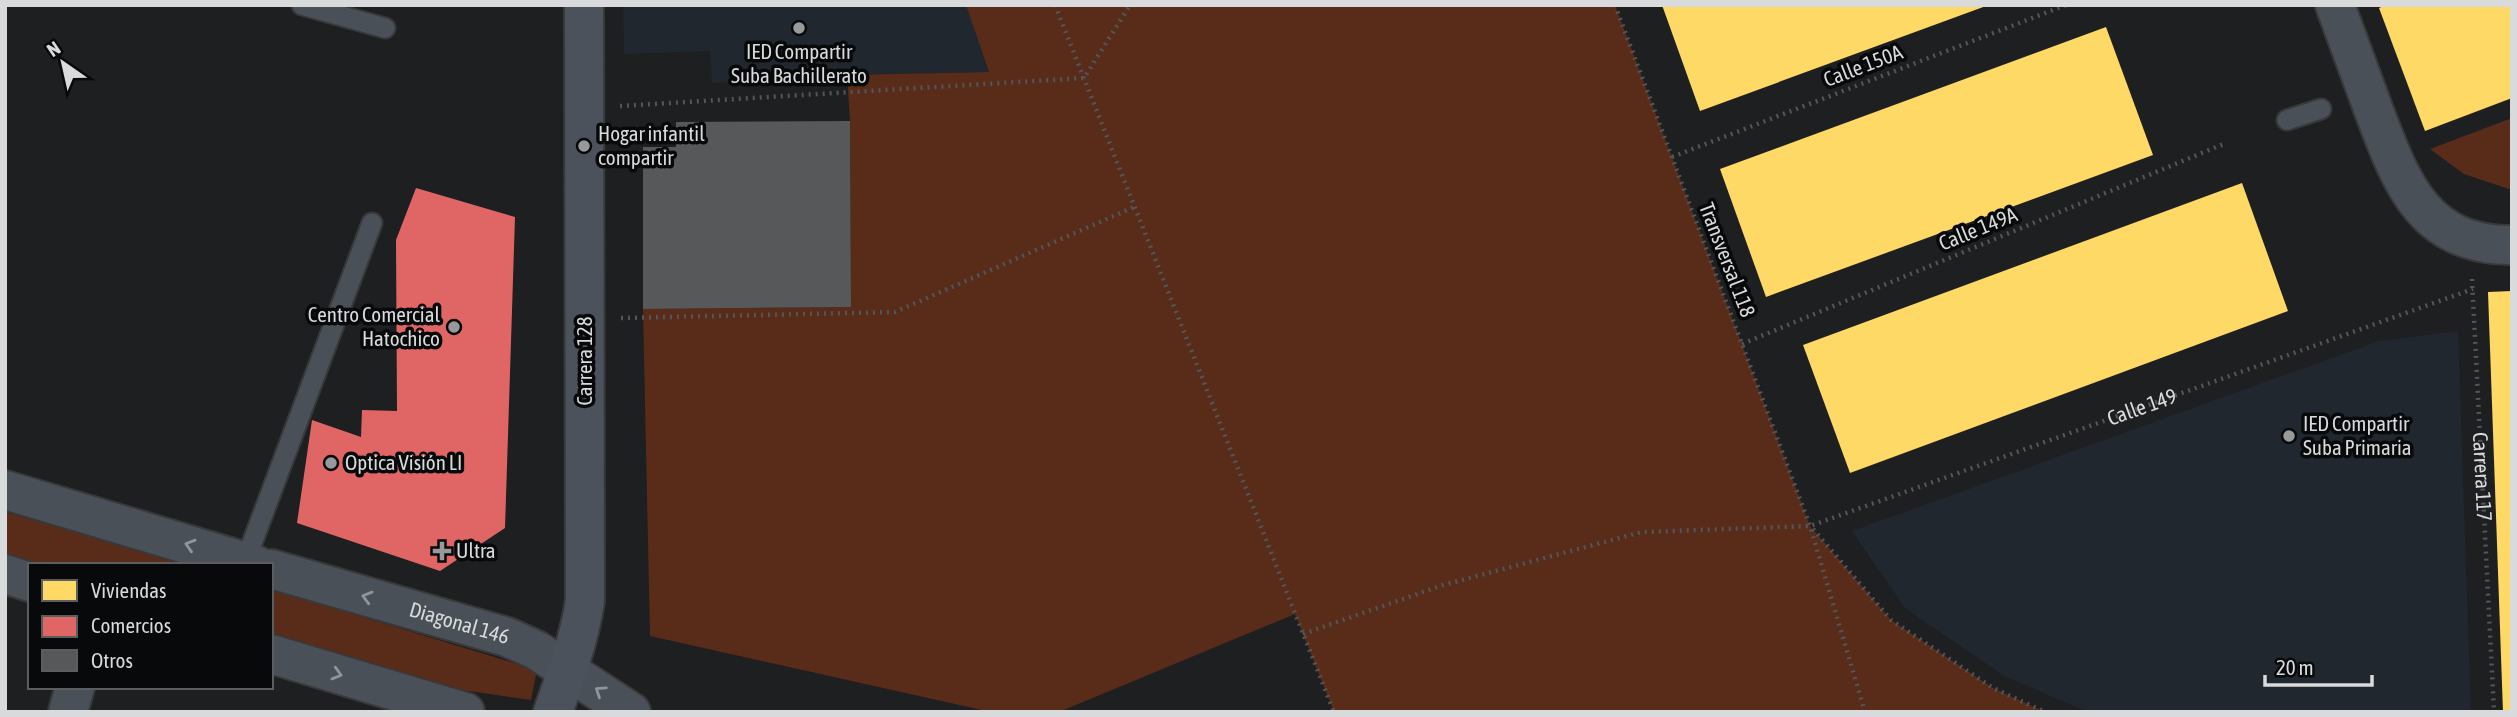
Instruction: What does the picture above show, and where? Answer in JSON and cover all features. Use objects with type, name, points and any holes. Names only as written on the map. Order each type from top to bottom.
[{"type":"street","points":[[2335,5],[2392,159],[2405,186],[2422,208],[2442,226],[2471,242],[2512,245]]},
{"type":"street","name":"Carrera 128","points":[[553,712],[568,670],[585,601],[584,109],[580,6]]},
{"type":"street","name":"Diagonal 146","points":[[5,490],[250,563]]},
{"type":"street","name":"Diagonal 146","points":[[273,570],[507,637],[536,650],[631,712]]},
{"type":"street","points":[[5,574],[28,581]]},
{"type":"street","points":[[273,655],[465,712]]},
{"type":"street","points":[[68,712],[74,689]]},
{"type":"lane","points":[[302,5],[385,28]]},
{"type":"lane","points":[[2287,120],[2321,109]]},
{"type":"lane","points":[[258,563],[372,223]]},
{"type":"path","points":[[1055,5],[1334,712]]},
{"type":"path","points":[[1084,78],[1130,5]]},
{"type":"path","name":"Transversal 118","points":[[1615,5],[1810,526],[1865,712]]},
{"type":"path","name":"Calle 150A","points":[[1672,157],[2066,5]]},
{"type":"path","points":[[584,109],[1084,78]]},
{"type":"path","name":"Calle 149A","points":[[1742,344],[2226,143]]},
{"type":"path","points":[[585,319],[895,313],[1134,207]]},
{"type":"path","name":"Carrera 117","points":[[2471,242],[2494,712]]},
{"type":"path","name":"Calle 149","points":[[1303,635],[1443,585],[1642,532],[1810,526],[2473,289]]},
{"type":"path","points":[[1810,526],[1891,620],[1993,688],[2045,712]]},
{"type":"shaded area","name":"IED Compartir Suba Bachillerato","points":[[623,5],[966,5],[989,72],[847,75],[712,83],[710,51],[624,54]]},
{"type":"shaded area","points":[[966,5],[1615,5],[1810,526],[1891,620],[1993,688],[2045,712],[1334,712],[1295,614],[1059,712],[991,712],[650,636],[643,309],[851,307],[850,121],[847,75],[989,72]]},
{"type":"shaded area","points":[[2512,118],[2512,190],[2464,174],[2430,149]]},
{"type":"shaded area","name":"IED Compartir Suba Primaria","points":[[2458,331],[2471,712],[2088,712],[2004,676],[1905,608],[1852,531],[2379,341]]},
{"type":"shaded area","points":[[5,512],[184,563],[28,564],[5,557]]},
{"type":"shaded area","points":[[273,590],[537,670],[531,700],[427,685],[273,639]]},
{"type":"building: Viviendas","points":[[1662,5],[1986,5],[1986,6],[1700,111]]},
{"type":"building: Viviendas","points":[[2386,5],[2512,5],[2512,98],[2425,131],[2379,8]]},
{"type":"building: Viviendas","points":[[2106,27],[2153,155],[1766,297],[1720,169]]},
{"type":"building: Viviendas","points":[[2242,183],[2288,311],[1850,473],[1803,345]]},
{"type":"building: Viviendas","points":[[2512,291],[2512,712],[2503,712],[2488,292]]},
{"type":"building: Comercios","name":"Centro Comercial Hatochico","points":[[416,188],[515,217],[505,528],[440,571],[297,523],[312,420],[361,437],[362,410],[397,411],[396,240]]},
{"type":"building: Otros","points":[[850,121],[851,307],[643,309],[643,147],[676,147],[676,122]]},
{"type":"place","name":"IED Compartir Suba Bachillerato","points":[[799,28]]},
{"type":"place","name":"Hogar infantil compartir","points":[[584,146]]},
{"type":"place","name":"Centro Comercial Hatochico","points":[[454,327]]},
{"type":"place","name":"IED Compartir Suba Primaria","points":[[2289,436]]},
{"type":"place","name":"Optica Visión LI","points":[[331,463]]},
{"type":"place","name":"Ultra","points":[[442,551]]}]
